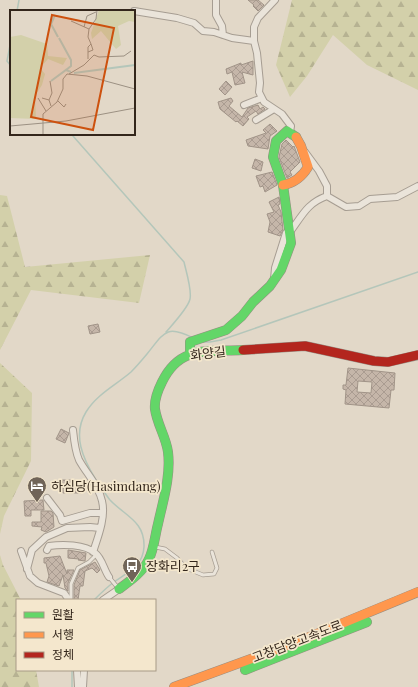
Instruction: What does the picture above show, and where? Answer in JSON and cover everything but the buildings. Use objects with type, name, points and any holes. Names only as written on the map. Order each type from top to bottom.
[{"type":"main road","points":[[190,353],[190,342],[226,330],[242,316],[253,302],[270,286],[281,270],[291,243],[283,185],[275,165],[273,152],[276,141],[287,131],[290,132],[304,150],[308,167],[303,176],[292,184],[283,185]]},
{"type":"main road","name":"화양길","points":[[117,586],[144,569],[149,560],[153,547],[169,461],[166,442],[155,408],[156,400],[157,393],[165,376],[177,360],[190,353],[299,346],[316,347],[374,361],[388,362],[418,355]]},
{"type":"main road","name":"고창담양고속도로","points":[[174,687],[231,667],[358,618],[418,592]]},
{"type":"main road","name":"고창담양고속도로","points":[[197,687],[351,629],[418,600]]},
{"type":"street","points":[[216,0],[216,15],[222,26],[223,35]]},
{"type":"street","points":[[275,0],[258,18],[254,27],[254,41],[257,53],[260,83],[259,92],[264,102],[282,114],[291,126],[290,132]]},
{"type":"street","points":[[135,11],[177,18],[194,23],[203,31],[232,38],[254,41]]},
{"type":"street","points":[[244,106],[262,98]]},
{"type":"street","points":[[256,120],[274,109]]},
{"type":"street","points":[[304,150],[319,171],[326,186],[327,196]]},
{"type":"street","points":[[327,196],[346,207],[359,206],[370,199],[397,196],[418,186]]},
{"type":"street","points":[[290,232],[306,208],[327,196]]},
{"type":"street","points":[[73,430],[78,458],[98,490],[102,501],[103,513],[95,554]]},
{"type":"street","points":[[47,498],[60,515],[62,521],[90,514],[103,513]]},
{"type":"street","points":[[27,569],[32,550],[46,537],[67,528],[100,528]]},
{"type":"street","points":[[48,550],[49,546],[79,546],[95,554],[109,577]]},
{"type":"street","points":[[21,551],[30,576],[38,583],[64,593],[69,599]]},
{"type":"street","name":"화양길","points":[[105,599],[117,586]]},
{"type":"street","name":"화양길","points":[[110,599],[117,586]]},
{"type":"street","points":[[77,671],[78,687]]},
{"type":"street","points":[[83,687],[84,671]]},
{"type":"lane","points":[[153,547],[165,549],[177,558],[186,568],[203,575],[214,574],[217,568],[212,552]]},
{"type":"lane","points":[[70,599],[70,584],[78,568],[89,562],[95,554]]},
{"type":"lane","points":[[109,577],[117,586]]},
{"type":"green space","points":[[292,0],[418,0],[418,90],[367,65],[333,35],[307,76],[290,97],[276,65]]},
{"type":"green space","points":[[0,195],[7,196],[25,267],[150,255],[139,303],[31,290],[0,350]]},
{"type":"green space","points":[[0,363],[32,393],[31,461],[4,516],[0,534]]},
{"type":"green space","points":[[0,555],[3,565],[20,599],[16,599],[16,671],[36,671],[39,687],[0,687]]},
{"type":"waterway","points":[[17,10],[19,0]]},
{"type":"waterway","points":[[10,45],[7,61],[10,65]]},
{"type":"waterway","points":[[73,136],[184,262],[190,286],[189,303],[166,332]]},
{"type":"waterway","points":[[202,342],[221,340],[418,272]]},
{"type":"waterway","points":[[95,599],[109,586],[138,564],[143,554],[144,547],[143,538],[138,525],[110,500],[87,464],[81,447],[80,429],[82,421],[90,406],[107,390],[131,372],[166,333],[171,331],[177,332],[193,338]]},
{"type":"waterway","points":[[72,671],[72,687]]},
{"type":"traffic: fast","points":[[190,353],[190,342],[226,330],[242,316],[253,302],[270,286],[281,270],[291,243],[283,185],[273,157],[276,141],[287,131],[296,137]]},
{"type":"traffic: fast","points":[[119,589],[140,572],[151,555],[164,497],[169,461],[168,452],[155,409],[155,402],[162,382],[169,370],[186,356],[206,351],[243,350]]},
{"type":"traffic: fast","points":[[245,670],[367,622]]},
{"type":"traffic: slow","points":[[283,185],[298,179],[308,167],[301,146],[296,137]]},
{"type":"traffic: slow","points":[[174,687],[297,642],[418,592]]},
{"type":"traffic: jam","points":[[243,350],[305,346],[374,361],[388,362],[418,355]]},
{"type":"place","name":"하심당(Hasimdang)","points":[[37,503]]},
{"type":"place","name":"장화리2구","points":[[132,583]]}]
